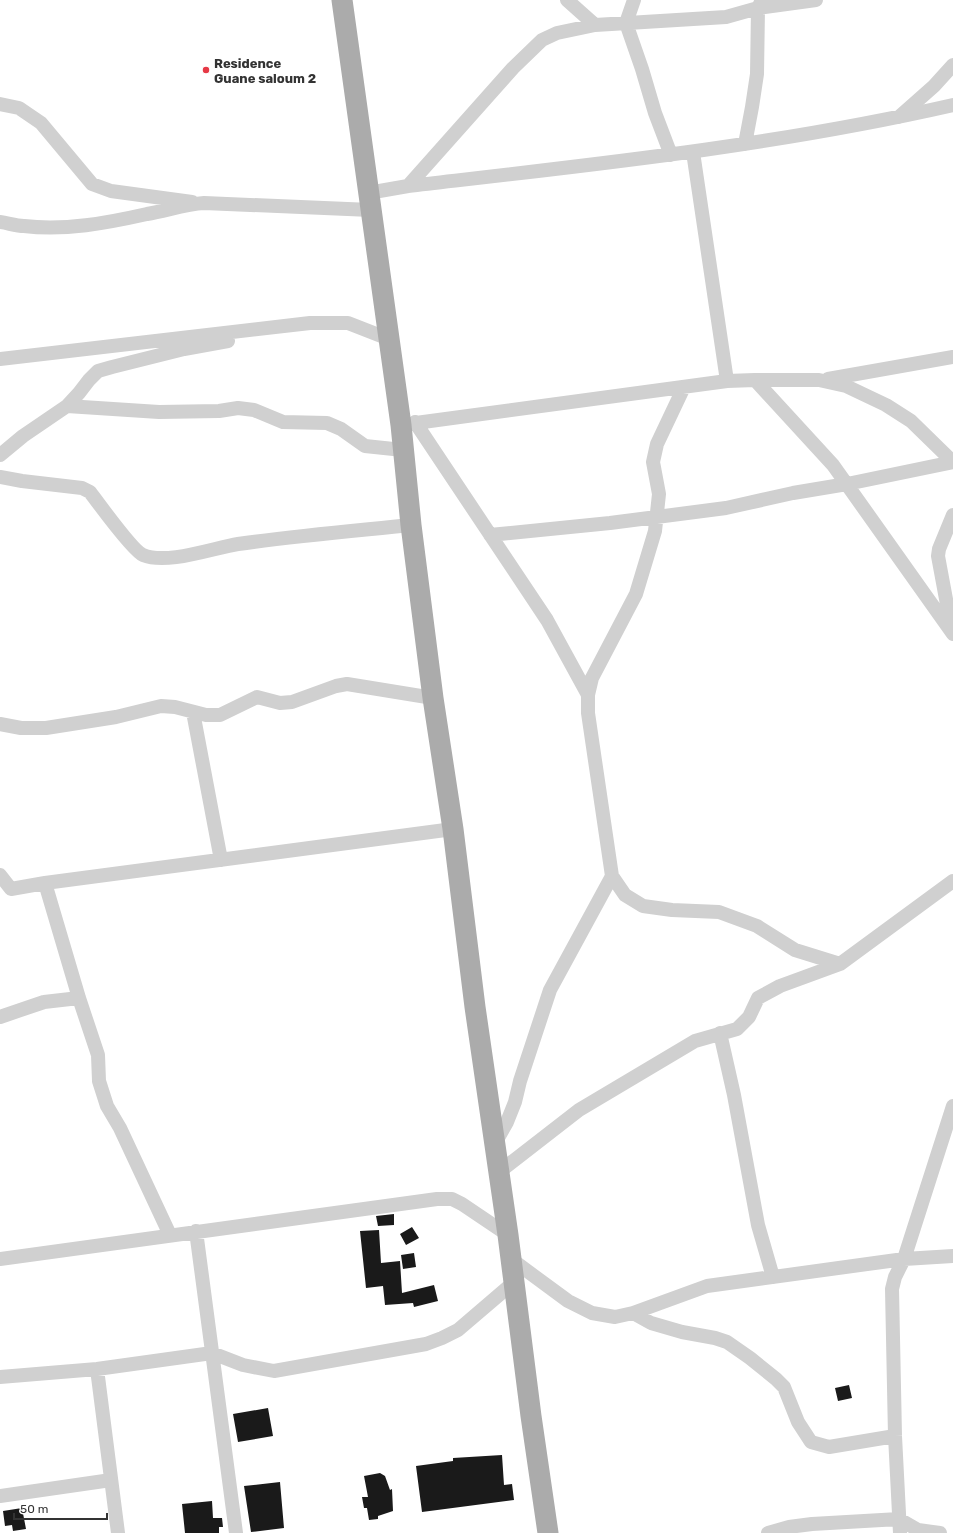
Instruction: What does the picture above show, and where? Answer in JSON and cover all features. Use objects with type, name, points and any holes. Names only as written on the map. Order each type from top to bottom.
[{"type":"main road","points":[[342,0],[389,339],[408,423],[403,450],[411,525],[494,1145],[508,1235],[544,1532]]},
{"type":"street","points":[[567,0],[595,25]]},
{"type":"street","points":[[634,0],[626,23],[655,113],[671,155]]},
{"type":"street","points":[[408,186],[513,68],[542,40],[557,33],[595,25],[726,17],[760,4],[816,0]]},
{"type":"street","points":[[745,144],[757,74],[760,4]]},
{"type":"street","points":[[898,118],[934,86],[953,65]]},
{"type":"street","points":[[0,104],[20,108],[40,123],[92,184],[110,192],[204,203]]},
{"type":"street","points":[[1,223],[24,226],[74,226],[114,221],[192,204],[204,203],[370,202],[408,186],[693,152],[898,118],[953,105]]},
{"type":"street","points":[[693,152],[727,381]]},
{"type":"street","points":[[0,360],[324,322],[348,323],[389,339]]},
{"type":"street","points":[[0,455],[23,436],[67,406],[98,371],[184,349],[278,331],[298,324]]},
{"type":"street","points":[[588,695],[547,620],[490,535],[408,423],[727,381],[820,380],[953,357]]},
{"type":"street","points":[[755,380],[825,455],[952,633]]},
{"type":"street","points":[[820,380],[846,386],[886,406],[911,421],[953,462]]},
{"type":"street","points":[[684,387],[657,444],[653,462],[659,494],[655,531],[636,594],[592,678],[588,695],[588,713],[612,876],[625,895],[643,906],[672,910],[719,912],[757,926],[795,950],[840,964]]},
{"type":"street","points":[[67,406],[159,412],[219,411],[238,408],[254,410],[283,422],[326,423],[342,429],[365,446],[403,450]]},
{"type":"street","points":[[490,535],[610,523],[726,508],[793,493],[847,484],[953,462]]},
{"type":"street","points":[[0,477],[82,488],[90,492],[132,547],[141,555],[152,558],[194,554],[244,544],[411,525]]},
{"type":"street","points":[[952,633],[938,556],[939,549],[953,515]]},
{"type":"street","points":[[0,724],[21,728],[46,728],[116,717],[161,706],[175,707],[206,715],[220,715],[257,697],[280,703],[292,702],[336,686],[347,684],[433,698]]},
{"type":"street","points":[[193,712],[221,860]]},
{"type":"street","points":[[0,875],[6,890],[45,883],[452,829]]},
{"type":"street","points":[[494,1145],[507,1122],[515,1102],[520,1081],[550,990],[612,876]]},
{"type":"street","points":[[499,1172],[579,1110],[695,1040],[737,1029],[749,1017],[758,998],[780,986],[840,964],[953,881]]},
{"type":"street","points":[[45,883],[79,998],[98,1055],[99,1081],[107,1106],[120,1128],[170,1235]]},
{"type":"street","points":[[0,1017],[44,1002],[79,998]]},
{"type":"street","points":[[720,1033],[734,1095],[758,1225],[772,1277]]},
{"type":"street","points":[[900,1533],[895,1436],[892,1289],[895,1277],[904,1259],[953,1106]]},
{"type":"street","points":[[0,1259],[438,1199],[452,1199],[462,1204],[508,1235]]},
{"type":"street","points":[[196,1231],[236,1533]]},
{"type":"street","points":[[511,1259],[568,1301],[592,1313],[615,1317],[633,1313],[707,1286],[904,1259],[953,1256]]},
{"type":"street","points":[[0,1377],[97,1369],[212,1353],[243,1365],[274,1371],[426,1344],[458,1330],[514,1282]]},
{"type":"street","points":[[633,1313],[651,1323],[682,1332],[715,1338],[727,1342],[750,1358],[784,1387],[788,1401],[798,1422],[811,1442],[829,1447],[895,1436]]},
{"type":"street","points":[[97,1369],[118,1533]]},
{"type":"street","points":[[0,1496],[111,1480]]},
{"type":"street","points":[[768,1533],[789,1527],[812,1524],[899,1519],[918,1530],[940,1533]]},
{"type":"street","points":[[944,1533],[953,1532]]},
{"type":"building","points":[[394,1214],[394,1225],[378,1226],[376,1216]]},
{"type":"building","points":[[412,1227],[419,1238],[406,1245],[400,1234]]},
{"type":"building","points":[[379,1230],[381,1263],[400,1261],[402,1293],[434,1285],[438,1301],[414,1307],[413,1303],[385,1305],[383,1286],[366,1288],[360,1231]]},
{"type":"building","points":[[414,1253],[416,1267],[403,1269],[401,1255]]},
{"type":"building","points":[[849,1385],[852,1398],[838,1401],[835,1388]]},
{"type":"building","points":[[268,1408],[273,1436],[238,1442],[233,1414]]},
{"type":"building","points":[[502,1455],[504,1485],[512,1484],[514,1500],[422,1512],[416,1466],[453,1461],[453,1458]]},
{"type":"building","points":[[380,1473],[385,1476],[390,1490],[392,1489],[393,1511],[378,1516],[378,1519],[369,1520],[367,1508],[364,1508],[362,1497],[368,1497],[364,1476]]},
{"type":"building","points":[[280,1482],[284,1528],[251,1532],[244,1486]]},
{"type":"building","points":[[212,1501],[213,1518],[222,1518],[223,1527],[219,1527],[219,1533],[185,1533],[182,1504]]},
{"type":"building","points":[[22,1508],[26,1529],[13,1531],[12,1525],[5,1526],[3,1511]]},
{"type":"place","name":"Residence Guane saloum 2","points":[[206,70]]}]
